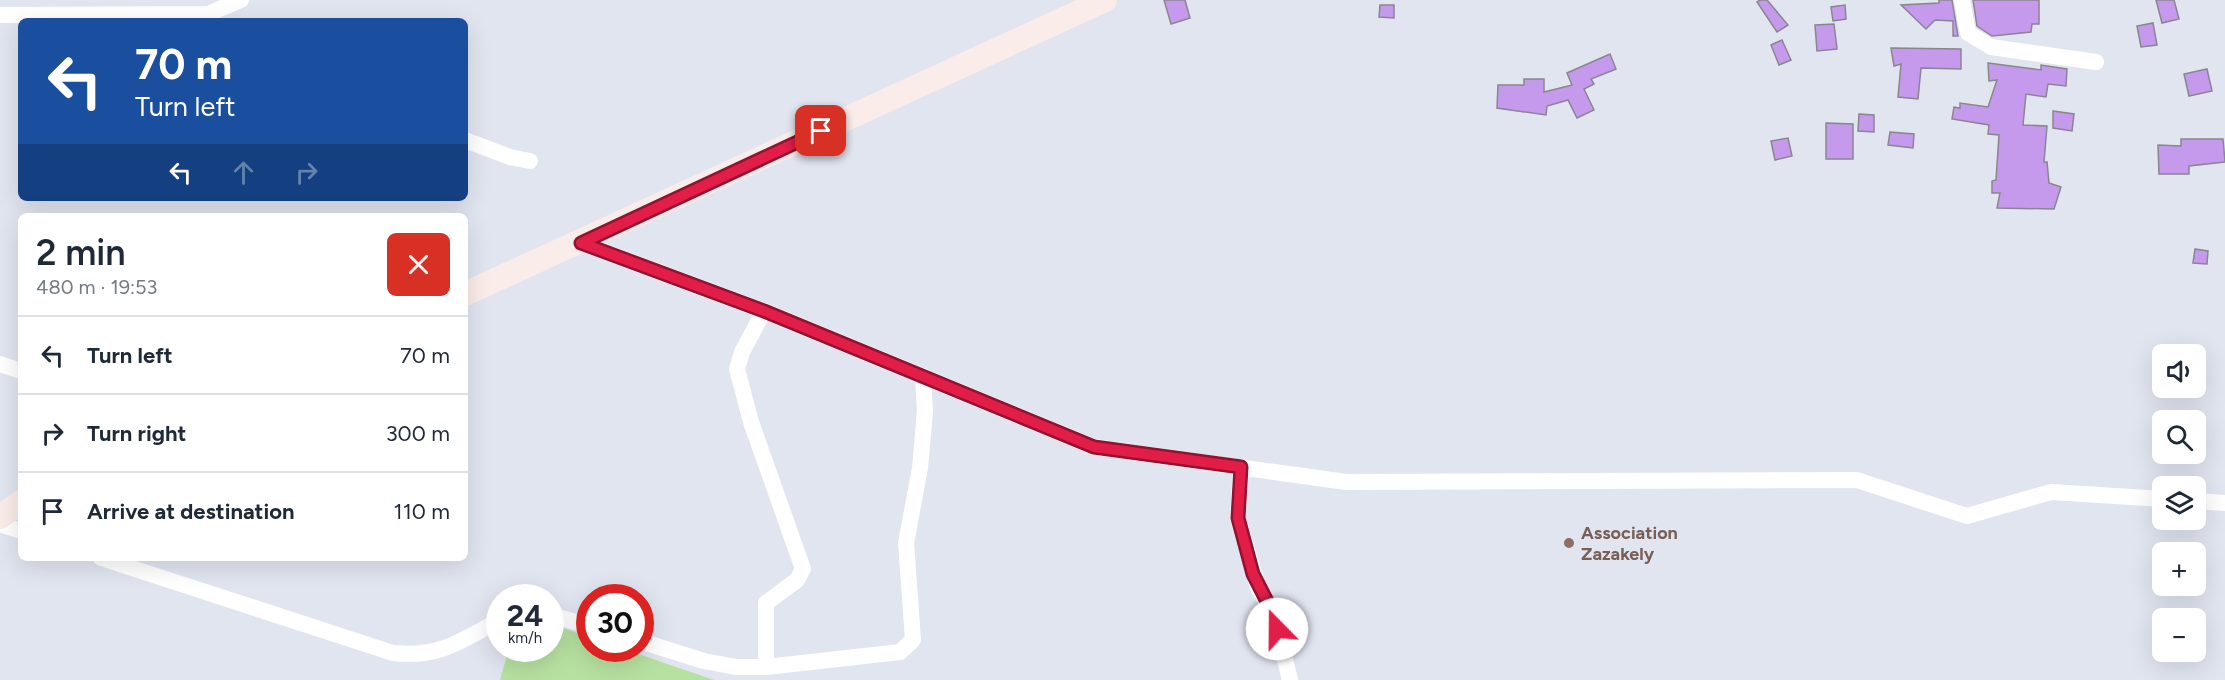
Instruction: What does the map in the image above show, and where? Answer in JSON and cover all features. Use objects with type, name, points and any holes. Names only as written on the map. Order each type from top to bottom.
[{"type":"main road","points":[[468,293],[581,243],[1105,0]]},
{"type":"main road","points":[[0,517],[18,504]]},
{"type":"street","points":[[0,15],[211,18],[241,0]]},
{"type":"street","points":[[1962,0],[1968,33],[1991,47],[2096,62]]},
{"type":"street","points":[[468,141],[510,157],[530,160]]},
{"type":"street","points":[[581,243],[764,311],[1094,447],[1346,482],[1857,480],[1967,516],[2051,492],[2152,498]]},
{"type":"street","points":[[764,311],[742,352],[737,369],[751,422],[803,569],[797,580],[766,603],[766,667]]},
{"type":"street","points":[[0,364],[18,370]]},
{"type":"street","points":[[654,645],[704,661],[736,667],[766,667],[900,651],[913,640],[906,543],[920,468],[925,411],[923,376]]},
{"type":"street","points":[[1241,467],[1238,518],[1259,590],[1274,615],[1290,680]]},
{"type":"street","points":[[2206,502],[2225,503]]},
{"type":"street","points":[[0,524],[18,530]]},
{"type":"street","points":[[110,561],[393,653],[417,655],[438,652],[486,627]]},
{"type":"green space","points":[[564,628],[576,633],[576,662],[654,662],[654,659],[714,680],[500,680],[505,662],[564,662]]},
{"type":"building","points":[[1164,0],[1185,0],[1190,18],[1171,24]]},
{"type":"building","points":[[1767,0],[1788,25],[1777,32],[1757,2]]},
{"type":"building","points":[[1939,0],[1952,0],[1958,36],[1953,36],[1953,21],[1935,20],[1926,29],[1901,5],[1939,3]]},
{"type":"building","points":[[1973,0],[2039,0],[2039,24],[2032,24],[2031,32],[1992,36],[1977,26]]},
{"type":"building","points":[[2156,0],[2174,0],[2179,19],[2162,23]]},
{"type":"building","points":[[1380,5],[1394,5],[1394,18],[1379,17]]},
{"type":"building","points":[[1845,5],[1846,19],[1833,21],[1831,7]]},
{"type":"building","points":[[2153,23],[2157,45],[2141,47],[2137,26]]},
{"type":"building","points":[[1834,24],[1837,49],[1817,51],[1815,25]]},
{"type":"building","points":[[1782,40],[1791,60],[1779,65],[1771,45]]},
{"type":"building","points":[[1891,48],[1961,49],[1961,69],[1921,68],[1918,99],[1898,97],[1901,64],[1894,66]]},
{"type":"building","points":[[1610,54],[1616,69],[1591,79],[1594,84],[1584,89],[1594,110],[1577,118],[1568,100],[1547,106],[1546,115],[1497,108],[1498,85],[1524,85],[1524,79],[1544,79],[1544,92],[1572,85],[1567,73]]},
{"type":"building","points":[[1988,63],[2041,70],[2041,65],[2067,69],[2066,86],[2048,84],[2046,97],[2026,94],[2023,125],[2047,126],[2044,162],[2047,162],[2049,183],[2061,187],[2054,209],[1997,208],[2000,193],[1992,193],[1992,181],[1996,180],[1999,135],[1988,134],[1989,125],[1952,119],[1954,107],[1960,108],[1960,103],[1988,107],[1997,80],[1989,81]]},
{"type":"building","points":[[2207,69],[2212,91],[2189,96],[2184,74]]},
{"type":"building","points":[[2053,111],[2074,114],[2072,131],[2053,128]]},
{"type":"building","points":[[1859,114],[1874,115],[1874,132],[1858,131]]},
{"type":"building","points":[[1826,123],[1853,124],[1853,159],[1826,159]]},
{"type":"building","points":[[1890,132],[1914,134],[1913,148],[1888,145]]},
{"type":"building","points":[[1788,138],[1792,156],[1775,160],[1771,141]]},
{"type":"building","points":[[2181,139],[2223,139],[2225,162],[2189,166],[2189,174],[2159,174],[2158,145],[2181,146]]},
{"type":"building","points":[[2195,249],[2208,251],[2207,264],[2193,263]]},
{"type":"place","name":"Association Zazakely","points":[[1569,543]]},
{"type":"route","points":[[821,131],[581,243],[764,311],[1094,447],[1241,467],[1238,518],[1253,574],[1259,590],[1274,615],[1277,629]]}]
